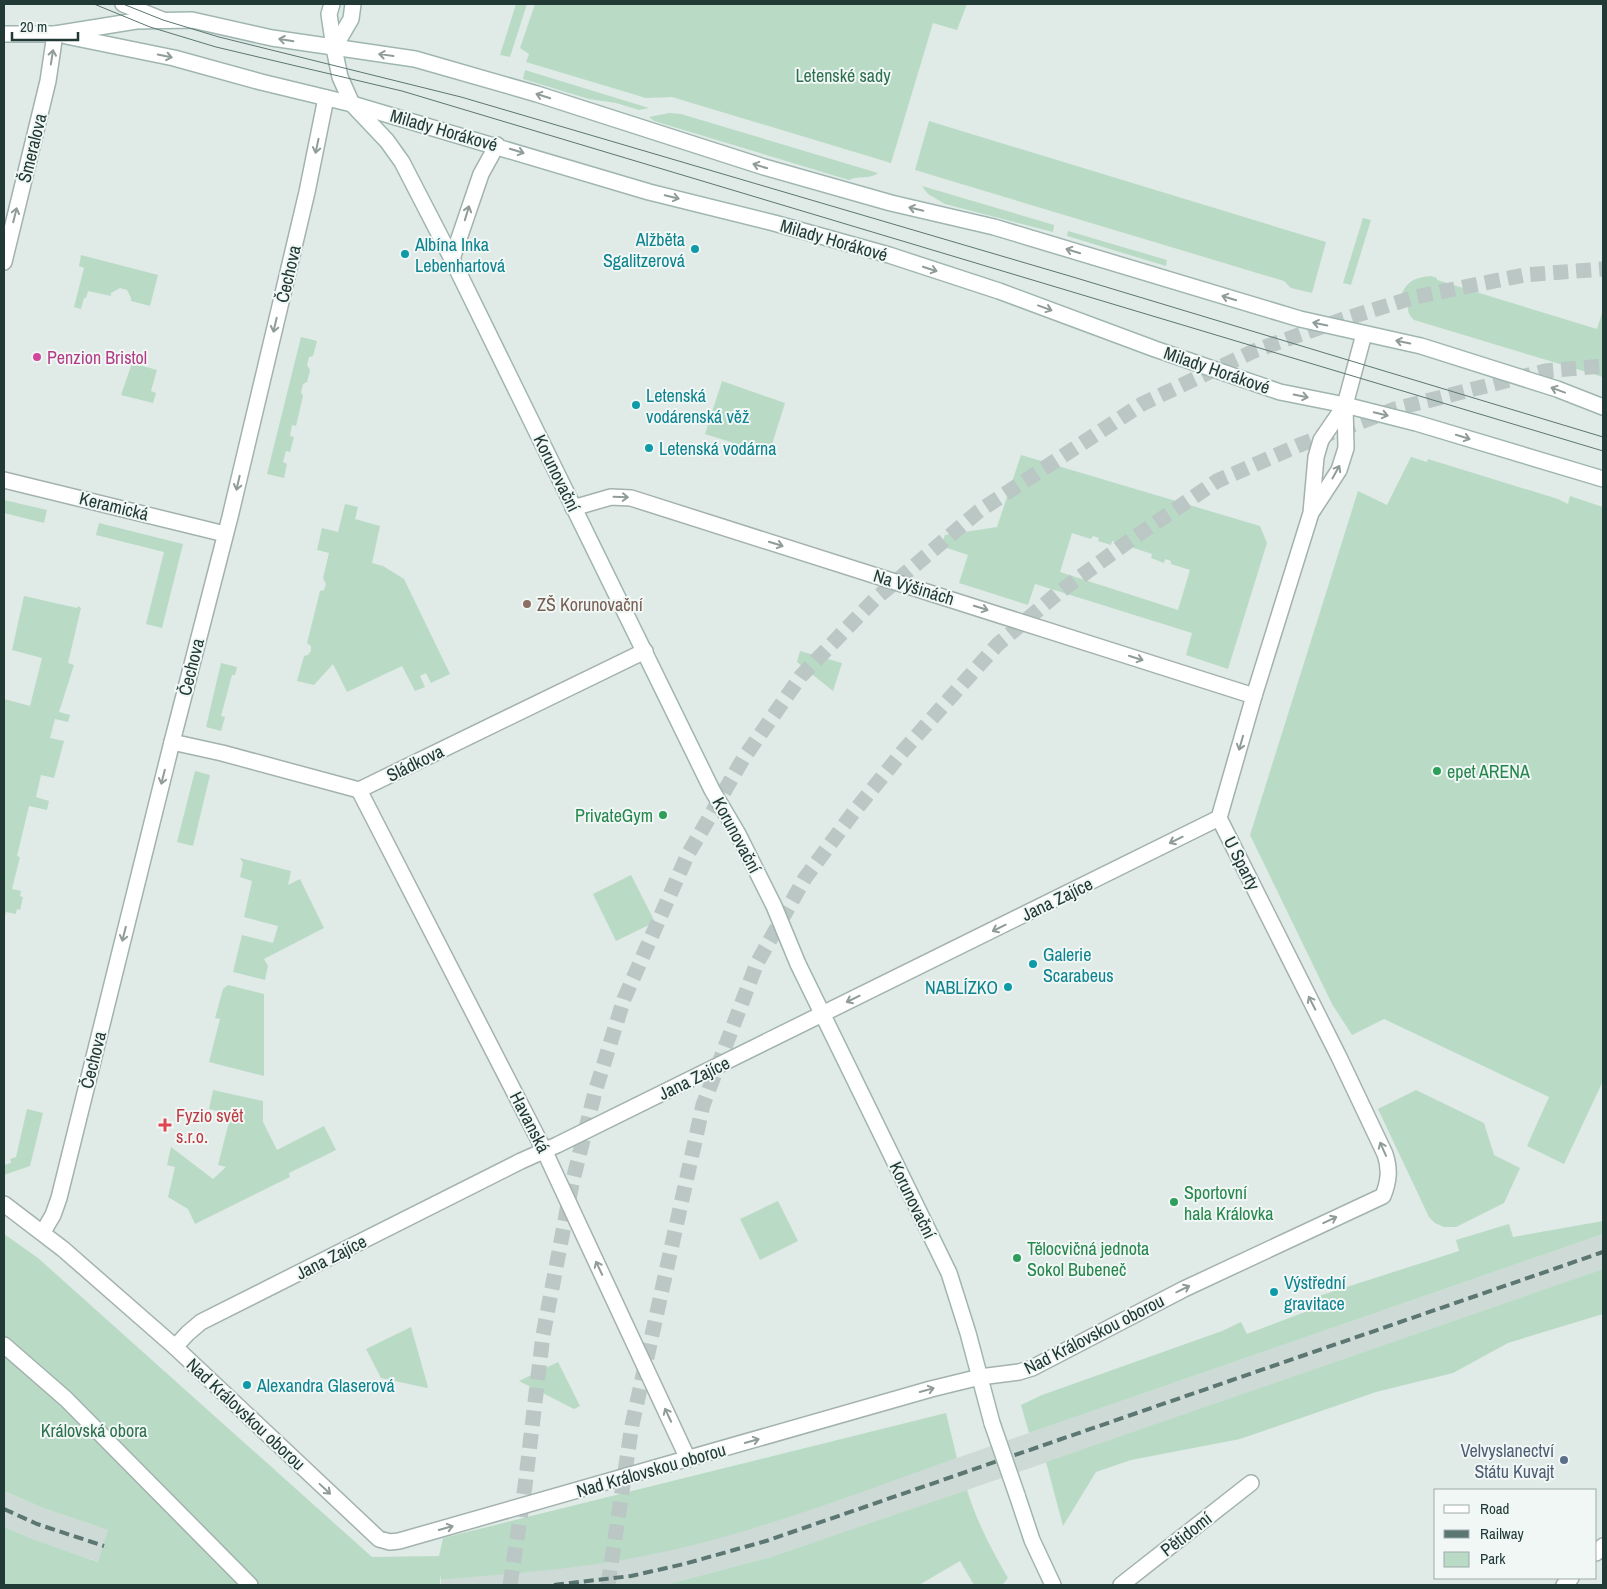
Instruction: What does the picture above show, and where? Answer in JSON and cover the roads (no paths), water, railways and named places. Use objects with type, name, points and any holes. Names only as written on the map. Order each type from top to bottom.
[{"type":"street","points":[[123,4],[163,20]]},
{"type":"street","name":"Korunovační","points":[[332,4],[329,14],[334,48],[340,77],[352,104],[387,141],[402,162],[452,259],[712,790],[738,834],[774,906],[798,964],[949,1273],[968,1333],[992,1423],[1032,1540],[1053,1585]]},
{"type":"street","points":[[334,48],[352,11],[359,4]]},
{"type":"street","points":[[4,34],[55,34],[136,22],[192,20],[272,38],[415,59],[537,94],[782,172],[891,203],[994,227],[1300,319],[1421,346],[1557,389],[1603,407]]},
{"type":"street","name":"Milady Horákové","points":[[55,34],[174,58],[352,104],[496,145],[649,192],[774,223],[889,256],[999,291],[1155,349],[1280,392],[1345,405],[1416,423],[1603,479]]},
{"type":"street","name":"Šmeralova","points":[[4,262],[48,81],[55,34]]},
{"type":"street","name":"Čechova","points":[[43,1232],[53,1215],[59,1198],[225,534],[305,200],[326,98]]},
{"type":"street","points":[[452,259],[480,174],[496,145]]},
{"type":"street","name":"U Sparty","points":[[1310,514],[1338,470],[1346,448],[1345,405],[1364,334]]},
{"type":"street","name":"U Sparty","points":[[1345,405],[1321,440],[1316,457],[1310,514],[1219,818],[1386,1154],[1389,1177],[1383,1196]]},
{"type":"street","name":"Keramická","points":[[4,480],[225,534]]},
{"type":"street","name":"Na Výšinách","points":[[573,508],[611,497],[631,498],[1254,696]]},
{"type":"street","name":"Sládkova","points":[[360,790],[645,651]]},
{"type":"street","points":[[172,742],[360,790]]},
{"type":"street","name":"Havanská","points":[[360,790],[544,1150],[688,1459]]},
{"type":"street","name":"Jana Zajíce","points":[[175,1347],[201,1322],[544,1150],[1219,818]]},
{"type":"street","name":"Nad Královskou oborou","points":[[4,1204],[43,1232],[175,1347],[379,1539],[390,1542],[400,1541],[889,1401],[980,1377],[1019,1372],[1032,1368],[1184,1289],[1383,1196]]},
{"type":"street","points":[[4,1345],[66,1399],[250,1585]]},
{"type":"street","name":"Pětidomí","points":[[1121,1585],[1251,1483]]},
{"type":"tunnel","points":[[510,1585],[525,1486],[543,1335],[572,1184],[595,1092],[624,999],[687,856],[743,759],[801,676],[874,600],[979,511],[1142,404],[1254,351],[1341,320],[1415,297],[1524,275],[1603,269]]},
{"type":"tunnel","points":[[608,1585],[632,1425],[703,1105],[757,963],[805,878],[853,813],[904,750],[997,645],[1058,593],[1129,541],[1217,481],[1302,444],[1395,409],[1545,371],[1603,366]]},
{"type":"tram line","points":[[94,4],[150,27],[216,47],[402,91],[1603,451]]},
{"type":"tram line","points":[[123,4],[163,20],[219,37],[461,97],[1073,277],[1603,437]]},
{"type":"railway","points":[[554,1585],[631,1576],[684,1564],[766,1541],[1603,1252]]},
{"type":"railway","points":[[4,1509],[37,1524],[104,1546]]},
{"type":"place","name":"Alžběta Sgalitzerová","points":[[695,249]]},
{"type":"place","name":"Albína Inka Lebenhartová","points":[[405,254]]},
{"type":"place","name":"Penzion Bristol","points":[[37,357]]},
{"type":"place","name":"Letenská vodárenská věž","points":[[636,405]]},
{"type":"place","name":"Letenská vodárna","points":[[649,448]]},
{"type":"place","name":"ZŠ Korunovační","points":[[527,604]]},
{"type":"place","name":"epet ARENA","points":[[1437,771]]},
{"type":"place","name":"PrivateGym","points":[[663,815]]},
{"type":"place","name":"Galerie Scarabeus","points":[[1033,964]]},
{"type":"place","name":"NABLÍZKO","points":[[1008,987]]},
{"type":"place","name":"Fyzio svět s.r.o.","points":[[165,1125]]},
{"type":"place","name":"Sportovní hala Královka","points":[[1174,1202]]},
{"type":"place","name":"Tělocvičná jednota Sokol Bubeneč","points":[[1017,1258]]},
{"type":"place","name":"Výstřední gravitace","points":[[1274,1292]]},
{"type":"place","name":"Alexandra Glaserová","points":[[247,1385]]},
{"type":"place","name":"Velvyslanectví Státu Kuvajt","points":[[1564,1460]]},
{"type":"park label","name":"Letenské sady","points":[[843,75]]},
{"type":"park label","name":"Královská obora","points":[[94,1430]]}]
